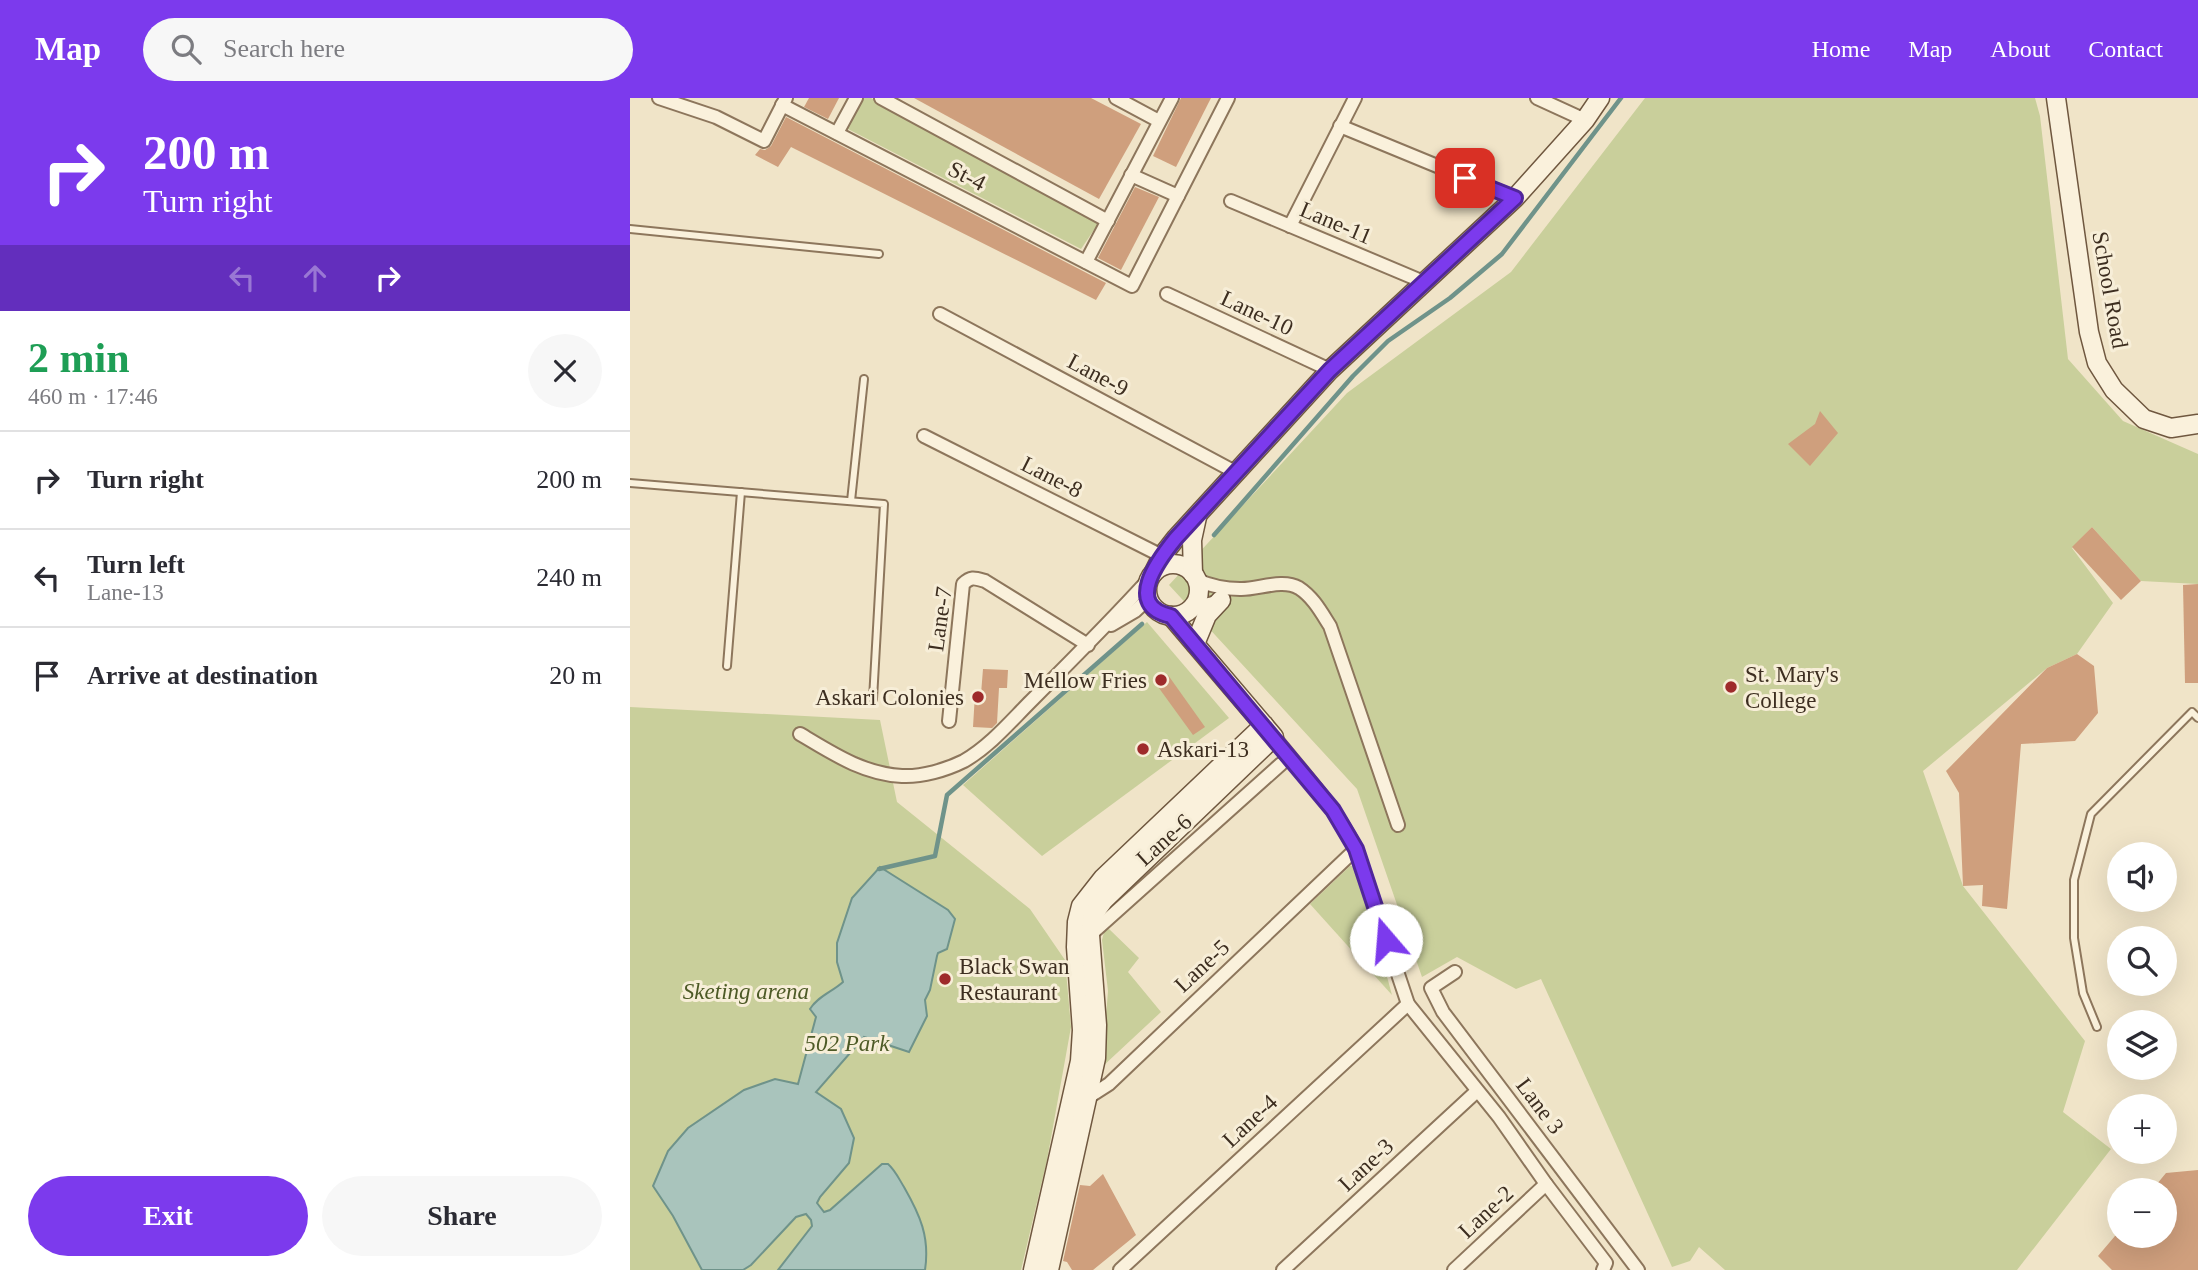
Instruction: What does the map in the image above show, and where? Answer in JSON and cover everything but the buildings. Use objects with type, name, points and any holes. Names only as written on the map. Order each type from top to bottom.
[{"type":"street","points":[[659,98],[716,117],[764,141],[784,101]]},
{"type":"street","points":[[837,133],[856,98]]},
{"type":"street","points":[[881,98],[1108,221]]},
{"type":"street","points":[[1116,98],[1160,121]]},
{"type":"street","points":[[1086,262],[1172,98]]},
{"type":"street","points":[[1131,175],[1178,196],[1228,98]]},
{"type":"street","points":[[1290,226],[1355,98]]},
{"type":"street","points":[[1537,98],[1585,120]]},
{"type":"street","points":[[800,734],[845,760],[873,772],[904,776],[935,772],[963,761],[991,741],[1105,628],[1197,517],[1330,370],[1515,198],[1585,120],[1600,98]]},
{"type":"street","name":"School Road","points":[[2056,98],[2089,332],[2097,363],[2114,390],[2144,419],[2171,428],[2198,424]]},
{"type":"street","name":"St-4","points":[[784,101],[837,133],[1132,286],[1178,196]]},
{"type":"street","points":[[1340,126],[1515,198]]},
{"type":"street","name":"Lane-11","points":[[1231,201],[1426,283]]},
{"type":"street","name":"Lane-10","points":[[1167,295],[1330,370]]},
{"type":"street","name":"Lane-9","points":[[940,314],[1237,473]]},
{"type":"street","name":"Lane-8","points":[[924,436],[1155,568]]},
{"type":"street","points":[[1191,608],[1198,595],[1192,540],[1197,517]]},
{"type":"street","points":[[1155,568],[1174,564],[1188,569],[1195,577],[1222,588],[1243,590]]},
{"type":"street","points":[[1155,568],[1147,585],[1148,599],[1157,611],[1171,616],[1269,731],[1333,810],[1356,849],[1408,1004],[1477,1091],[1605,1267]]},
{"type":"street","name":"Lane-7","points":[[949,720],[963,584],[968,579],[974,577],[985,581],[1088,645]]},
{"type":"street","points":[[1171,616],[1243,590],[1274,584],[1297,586],[1318,606],[1330,626],[1398,825]]},
{"type":"street","points":[[1105,628],[1123,620],[1148,599]]},
{"type":"street","points":[[1195,644],[1207,615],[1221,600]]},
{"type":"street","points":[[1049,1270],[1096,1058],[1097,1025],[1090,935],[1093,915],[1104,900],[1269,731]]},
{"type":"street","points":[[1033,1270],[1080,1061],[1082,1030],[1076,947],[1081,906],[1089,893],[1269,731]]},
{"type":"street","name":"Lane-6","points":[[1076,947],[1280,764]]},
{"type":"street","name":"Lane-5","points":[[1071,1105],[1088,1099],[1109,1084],[1356,849]]},
{"type":"street","name":"Lane 3","points":[[1455,972],[1431,988],[1443,1012],[1638,1270]]},
{"type":"street","name":"Lane-4","points":[[1120,1270],[1408,1004]]},
{"type":"street","name":"Lane-3","points":[[1283,1270],[1477,1091]]},
{"type":"street","name":"Lane-2","points":[[1454,1270],[1546,1184]]},
{"type":"lane","points":[[630,229],[879,254]]},
{"type":"lane","points":[[851,501],[864,379]]},
{"type":"lane","points":[[630,483],[884,504],[873,699]]},
{"type":"lane","points":[[727,666],[741,492]]},
{"type":"lane","points":[[2097,1027],[2083,993],[2074,938],[2074,880],[2091,814],[2192,712],[2198,718]]},
{"type":"green space","points":[[863,98],[871,98],[1098,224],[1081,249],[846,128]]},
{"type":"green space","name":"St. Mary's College","points":[[1645,98],[2035,98],[2040,116],[2068,359],[2123,421],[2198,454],[2198,584],[2141,581],[2092,527],[2072,548],[2113,603],[2077,654],[2047,668],[1923,771],[1963,886],[2085,1041],[2063,1112],[2107,1146],[2107,1154],[2017,1270],[1725,1270],[1699,1247],[1690,1261],[1672,1267],[1541,979],[1516,989],[1457,957],[1422,977],[1357,789],[1169,585],[1347,393],[1511,272]]},
{"type":"green space","points":[[1147,622],[1229,718],[1042,856],[963,785]]},
{"type":"green space","name":"502 Park","points":[[630,707],[880,720],[897,802],[1030,909],[1065,960],[1071,1027],[1047,1160],[1021,1270],[630,1270]]},
{"type":"green space","points":[[1350,866],[1355,866],[1358,870],[1392,995],[1310,904]]},
{"type":"green space","points":[[1109,929],[1139,958],[1128,972],[1161,1012],[1102,1067],[1108,991],[1102,940],[1104,932]]},
{"type":"water","points":[[880,867],[948,910],[955,919],[947,949],[937,956],[930,990],[925,1000],[927,1016],[909,1052],[864,1037],[816,1092],[841,1109],[854,1138],[849,1163],[817,1203],[824,1212],[830,1210],[882,1164],[888,1164],[904,1187],[919,1217],[925,1237],[925,1270],[778,1270],[812,1226],[806,1214],[796,1217],[751,1265],[743,1270],[702,1270],[673,1216],[653,1186],[668,1151],[688,1128],[744,1090],[775,1079],[798,1084],[816,1017],[810,1009],[843,982],[837,962],[837,943],[852,898]]},
{"type":"waterway","points":[[1214,535],[1353,376],[1388,341],[1450,298],[1502,254],[1621,98]]},
{"type":"waterway","points":[[879,869],[935,856],[947,795],[1142,624]]},
{"type":"place","name":"Mellow Fries","points":[[1161,680]]},
{"type":"place","name":"St. Mary's College","points":[[1731,687]]},
{"type":"place","name":"Askari Colonies","points":[[978,697]]},
{"type":"place","name":"Askari-13","points":[[1143,749]]},
{"type":"place","name":"Black Swan Restaurant","points":[[945,979]]},
{"type":"route","points":[[1386,940],[1356,849],[1333,810],[1171,616],[1152,606],[1148,599],[1147,585],[1162,556],[1176,538],[1330,370],[1515,198],[1465,178]]},
{"type":"park label","name":"Sketing arena","points":[[746,991]]}]
